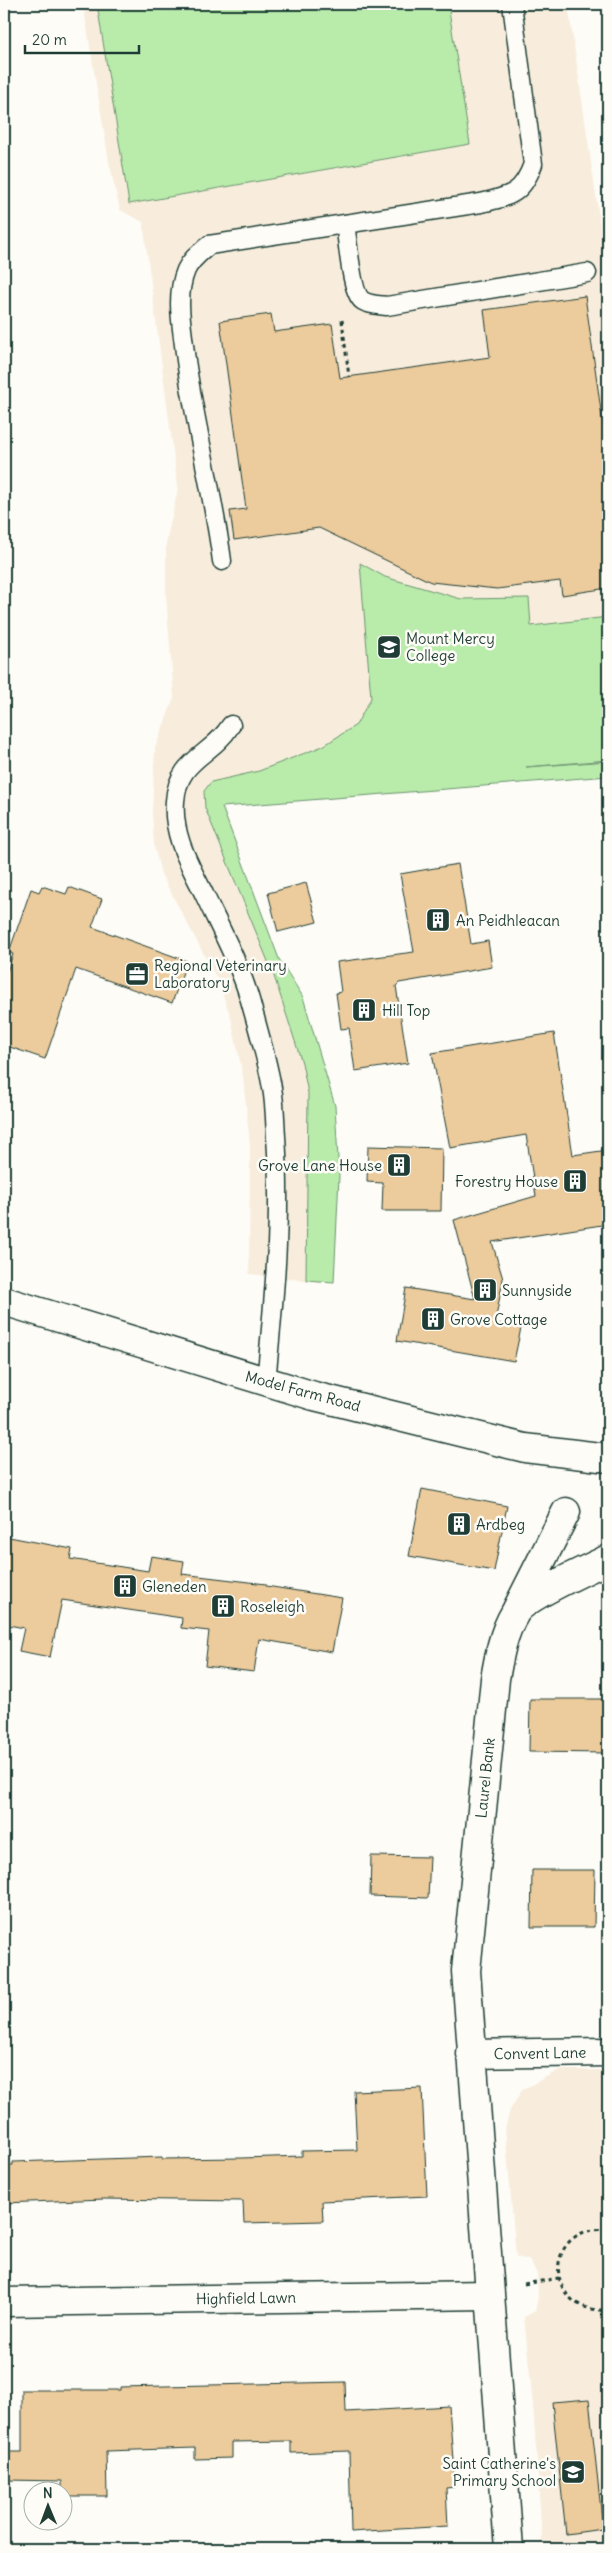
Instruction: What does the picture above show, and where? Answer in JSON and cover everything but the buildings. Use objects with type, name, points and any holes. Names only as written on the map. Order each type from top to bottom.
[{"type":"street","name":"Model Farm Road","points":[[4,1301],[266,1382],[524,1448],[608,1458]]},
{"type":"street","name":"Laurel Bank","points":[[471,2054],[466,1971],[494,1679],[502,1640],[566,1512]]},
{"type":"street","points":[[516,1610],[543,1592],[608,1559]]},
{"type":"street","name":"Convent Lane","points":[[471,2054],[608,2052]]},
{"type":"street","points":[[471,2054],[509,2549]]},
{"type":"street","name":"Highfield Lawn","points":[[4,2302],[489,2295]]},
{"type":"lane","points":[[222,561],[190,394],[181,322],[180,292],[185,271],[192,260],[209,245],[481,203],[503,198],[519,190],[527,179],[533,164],[512,4]]},
{"type":"lane","points":[[345,224],[356,291],[362,301],[369,304],[387,306],[587,273]]},
{"type":"lane","points":[[231,725],[213,747],[186,767],[179,778],[175,800],[176,824],[180,846],[224,934],[249,997],[272,1090],[280,1185],[276,1276],[266,1382]]},
{"type":"path","points":[[608,2230],[597,2228],[583,2232],[571,2240],[562,2250],[558,2264],[559,2278],[564,2291],[572,2301],[583,2308],[596,2311],[608,2310]]},
{"type":"shaded area","name":"Mount Mercy College","points":[[83,4],[568,4],[608,278],[608,761],[204,791],[205,808],[274,976],[302,1063],[318,1138],[322,1282],[249,1274],[250,1146],[243,1076],[231,1018],[217,979],[161,874],[154,846],[152,812],[155,748],[174,698],[166,596],[166,543],[178,489],[143,222],[120,210],[109,162]]},
{"type":"shaded area","points":[[559,2070],[608,2070],[608,2549],[543,2549],[533,2405],[524,2317],[535,2311],[538,2297],[537,2274],[529,2260],[516,2257],[505,2129],[510,2110],[522,2090]]},
{"type":"green space","points":[[97,4],[448,4],[470,144],[129,204]]},
{"type":"green space","points":[[360,563],[385,577],[461,599],[529,598],[531,626],[608,617],[608,760],[526,767],[608,761],[608,776],[222,807],[279,959],[303,997],[335,1106],[339,1176],[334,1282],[306,1280],[308,1093],[302,1063],[274,976],[205,808],[204,791],[211,782],[259,771],[323,746],[356,725],[371,698]]},
{"type":"place","name":"Mount Mercy College","points":[[389,647]]},
{"type":"place","name":"An Peidhleacan","points":[[438,920]]},
{"type":"place","name":"Regional Veterinary Laboratory","points":[[137,974]]},
{"type":"place","name":"Hill Top","points":[[364,1010]]},
{"type":"place","name":"Grove Lane House","points":[[399,1165]]},
{"type":"place","name":"Forestry House","points":[[575,1181]]},
{"type":"place","name":"Sunnyside","points":[[485,1290]]},
{"type":"place","name":"Grove Cottage","points":[[433,1319]]},
{"type":"place","name":"Ardbeg","points":[[459,1524]]},
{"type":"place","name":"Gleneden","points":[[125,1586]]},
{"type":"place","name":"Roseleigh","points":[[223,1606]]},
{"type":"place","name":"Saint Catherine's Primary School","points":[[573,2472]]}]
